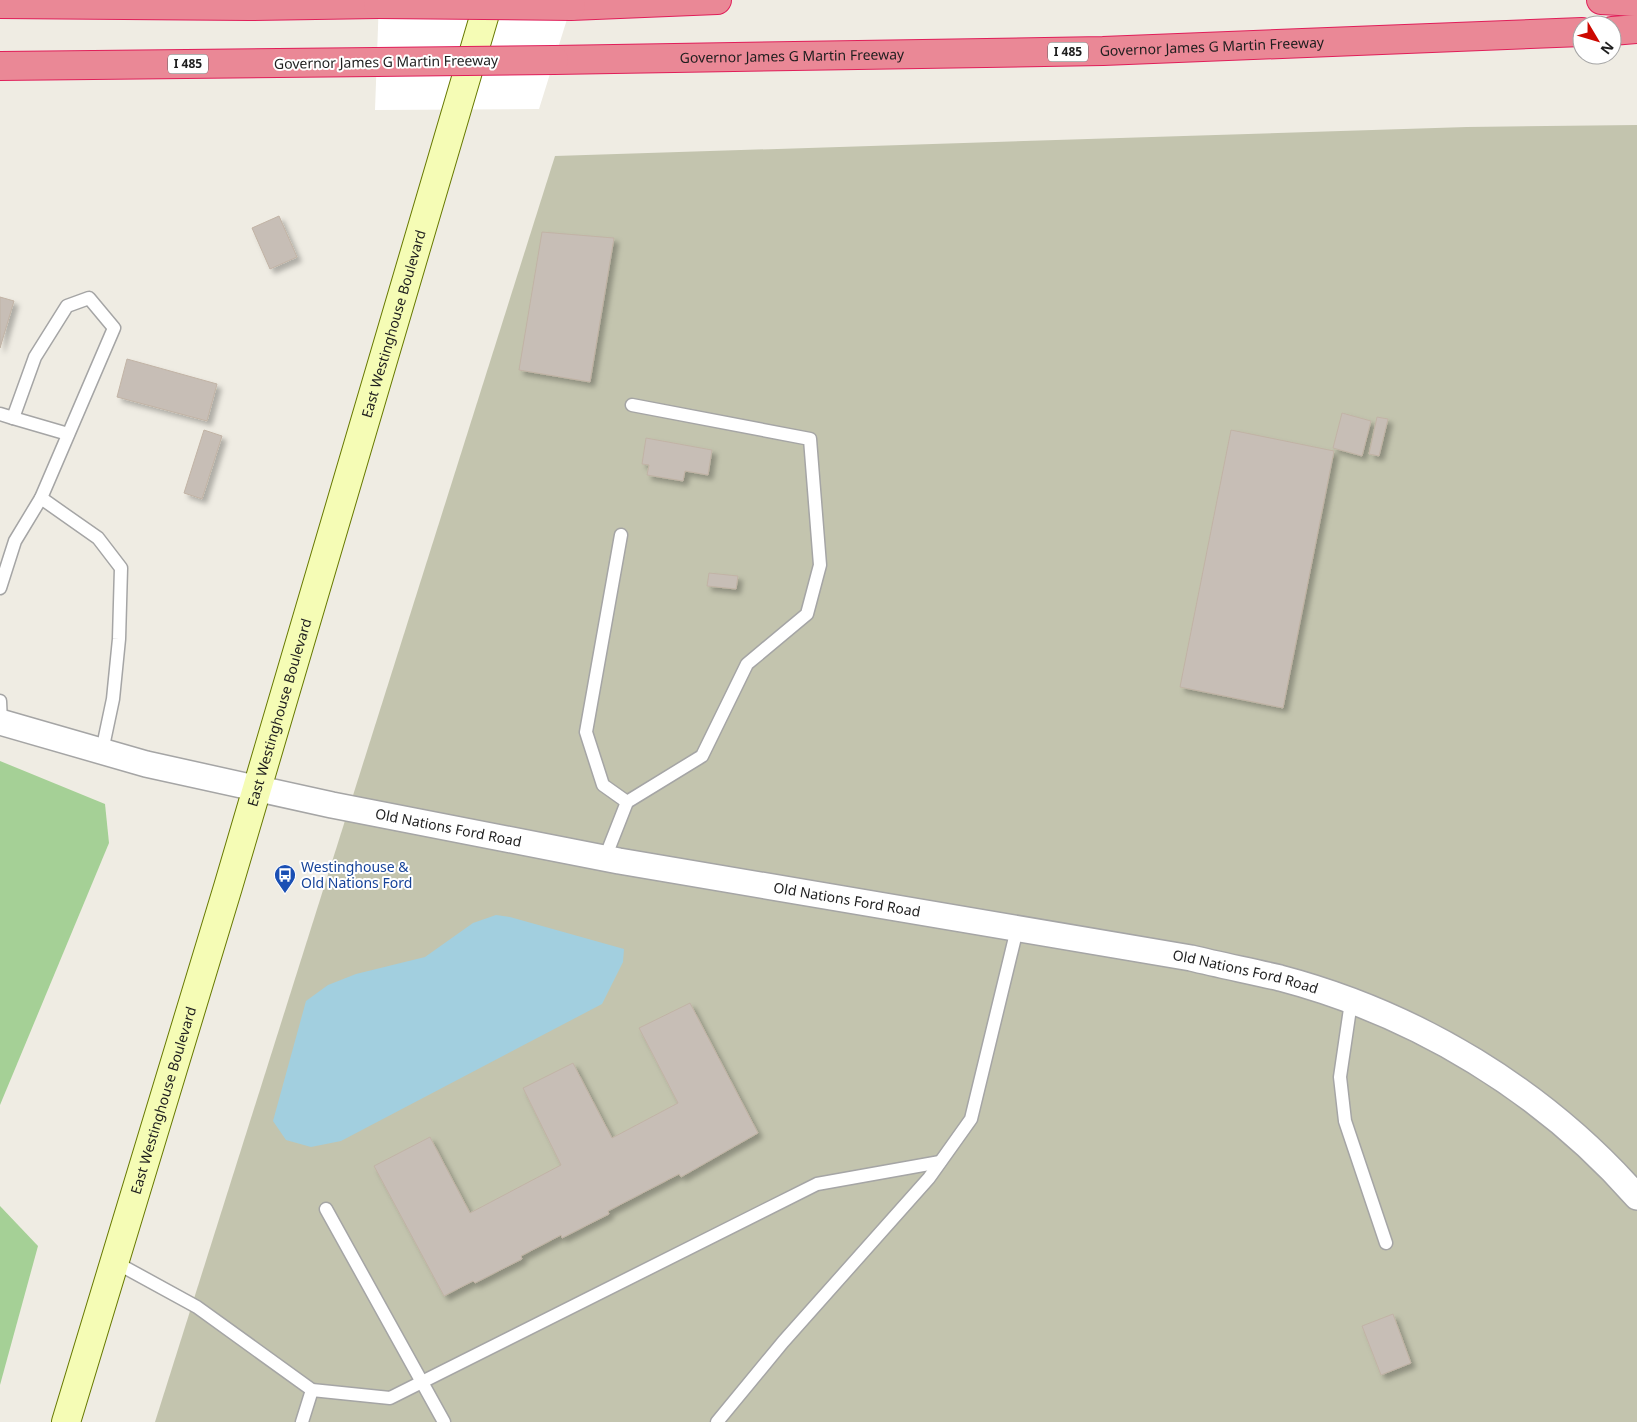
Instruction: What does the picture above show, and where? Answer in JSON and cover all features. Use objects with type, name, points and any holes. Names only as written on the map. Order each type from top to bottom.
[{"type":"highway","points":[[0,4],[571,6],[717,0]]},
{"type":"highway","points":[[1601,0],[1637,2]]},
{"type":"highway","points":[[1622,30],[1637,29]]},
{"type":"highway","name":"Governor James G Martin Freeway","points":[[0,66],[554,60],[1103,51],[1572,32]]},
{"type":"main road","name":"East Westinghouse Boulevard","points":[[66,1422],[257,787],[489,0]]},
{"type":"street","name":"Old Nations Ford Road","points":[[0,715],[102,751],[146,764],[332,805],[605,858],[1191,958],[1280,978],[1351,1002],[1408,1025],[1477,1062],[1562,1122],[1637,1197]]},
{"type":"lane","points":[[0,588],[16,541],[41,498],[114,328],[89,298],[67,306],[35,357],[14,418]]},
{"type":"lane","points":[[605,858],[627,802],[702,756],[747,664],[807,614],[820,565],[810,439],[632,405]]},
{"type":"lane","points":[[0,414],[68,434]]},
{"type":"lane","points":[[41,498],[98,538],[121,568],[119,640],[113,699],[102,751]]},
{"type":"lane","points":[[621,534],[586,732],[603,785],[627,802]]},
{"type":"lane","points":[[717,1422],[783,1342],[940,1162],[971,1119],[1017,929]]},
{"type":"lane","points":[[1351,1002],[1340,1077],[1345,1121],[1386,1243]]},
{"type":"lane","points":[[113,1261],[197,1308],[312,1390],[390,1398],[817,1184],[940,1162]]},
{"type":"lane","points":[[326,1209],[420,1382],[444,1422]]},
{"type":"lane","points":[[302,1422],[312,1390]]},
{"type":"shaded area","points":[[1637,125],[1637,1422],[155,1422],[555,156],[1467,127]]},
{"type":"green space","points":[[0,761],[105,804],[109,843],[0,1105]]},
{"type":"green space","points":[[0,1206],[38,1246],[0,1385]]},
{"type":"water","points":[[496,915],[510,917],[624,949],[623,962],[602,1004],[341,1141],[311,1147],[286,1140],[273,1121],[306,1001],[328,985],[356,974],[425,957],[473,923]]},
{"type":"pier","points":[[379,0],[573,0],[539,109],[375,110]]},
{"type":"building","points":[[279,216],[297,257],[270,269],[252,228]]},
{"type":"building","points":[[542,232],[614,238],[590,382],[519,370]]},
{"type":"building","points":[[0,297],[14,301],[0,348]]},
{"type":"building","points":[[127,359],[217,384],[207,421],[117,397]]},
{"type":"building","points":[[1342,413],[1371,421],[1362,456],[1333,448]]},
{"type":"building","points":[[1377,417],[1388,419],[1379,456],[1369,454]]},
{"type":"building","points":[[204,430],[222,436],[202,499],[184,493]]},
{"type":"building","points":[[1231,430],[1334,451],[1283,708],[1180,687]]},
{"type":"building","points":[[646,438],[712,450],[708,475],[685,471],[683,481],[647,475],[649,465],[642,464]]},
{"type":"building","points":[[709,573],[738,576],[736,589],[707,586]]},
{"type":"building","points":[[690,1003],[758,1133],[681,1177],[679,1174],[608,1211],[609,1214],[562,1238],[561,1235],[521,1256],[522,1259],[475,1283],[473,1281],[444,1296],[374,1166],[430,1137],[470,1213],[561,1165],[523,1088],[573,1063],[612,1138],[678,1103],[639,1028]]},
{"type":"building","points":[[1393,1314],[1411,1363],[1381,1375],[1362,1326]]},
{"type":"place","name":"Westinghouse & Old Nations Ford","points":[[285,894]]}]
